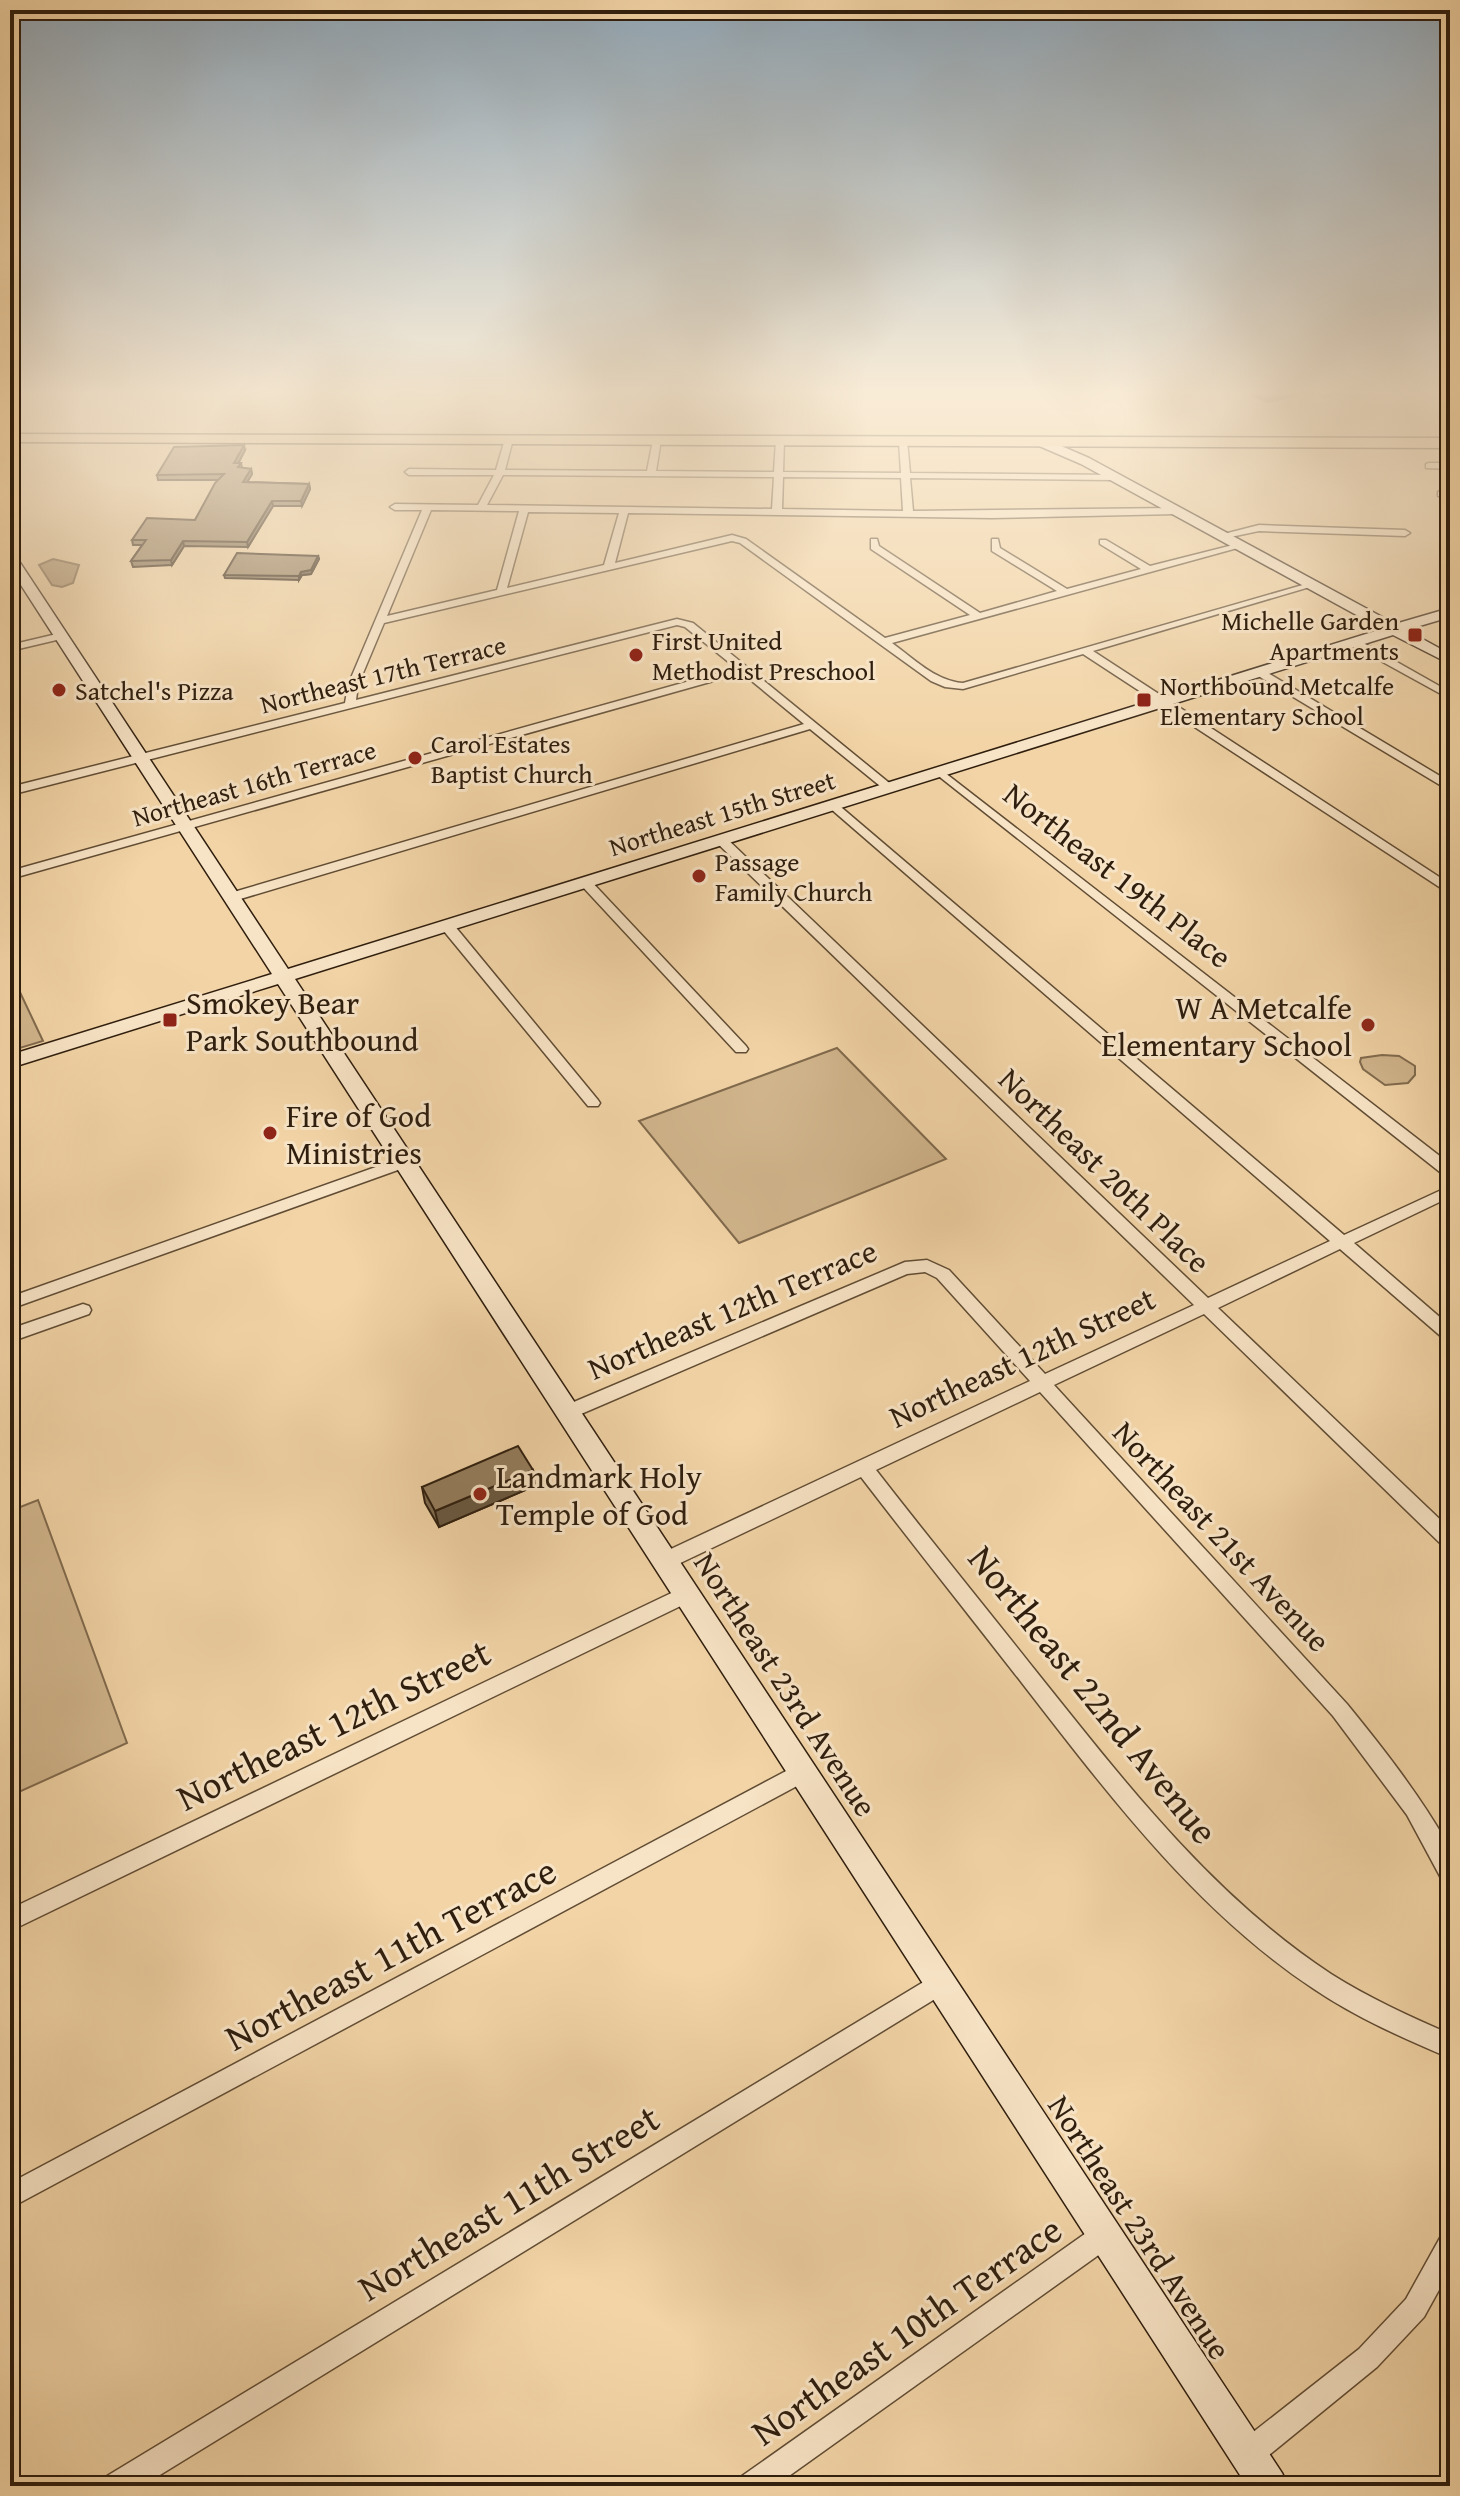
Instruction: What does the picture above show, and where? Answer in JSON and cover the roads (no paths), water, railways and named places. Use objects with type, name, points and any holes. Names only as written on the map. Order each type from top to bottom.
[{"type":"street","points":[[350,705],[353,685],[427,508]]},
{"type":"street","points":[[491,508],[992,515],[1176,511]]},
{"type":"street","points":[[1171,508],[1450,660]]},
{"type":"street","points":[[501,592],[524,510]]},
{"type":"street","points":[[609,566],[624,511]]},
{"type":"street","points":[[1221,536],[1259,528],[1405,533]]},
{"type":"street","points":[[382,620],[732,538],[743,541],[935,679],[953,685],[977,683],[1310,584]]},
{"type":"street","points":[[874,541],[874,547],[978,616]]},
{"type":"street","points":[[995,541],[995,549],[1065,592]]},
{"type":"street","points":[[1103,542],[1148,569]]},
{"type":"street","points":[[884,642],[1238,545]]},
{"type":"street","name":"Northeast 23rd Avenue","points":[[11,561],[1269,2486]]},
{"type":"street","name":"Northeast 15th Street","points":[[10,1062],[1450,612]]},
{"type":"street","name":"Northeast 17th Terrace","points":[[10,791],[674,623],[689,625],[742,670]]},
{"type":"street","points":[[10,648],[61,636]]},
{"type":"street","points":[[1354,642],[1450,696]]},
{"type":"street","points":[[1085,651],[1450,890]]},
{"type":"street","points":[[742,670],[889,788]]},
{"type":"street","name":"Northeast 16th Terrace","points":[[10,875],[742,670]]},
{"type":"street","points":[[1259,672],[1450,787]]},
{"type":"street","points":[[232,897],[810,726]]},
{"type":"street","name":"Northeast 19th Place","points":[[940,772],[1450,1172]]},
{"type":"street","points":[[835,806],[1450,1335]]},
{"type":"street","name":"Northeast 20th Place","points":[[721,840],[1450,1541]]},
{"type":"street","points":[[585,882],[741,1049]]},
{"type":"street","points":[[448,927],[593,1103]]},
{"type":"street","points":[[10,1303],[404,1162]]},
{"type":"street","name":"Northeast 12th Street","points":[[665,1561],[1450,1191]]},
{"type":"street","name":"Northeast 12th Terrace","points":[[568,1412],[905,1268],[921,1266]]},
{"type":"street","name":"Northeast 21st Avenue","points":[[921,1266],[943,1274],[1340,1710],[1394,1777],[1437,1843],[1450,1873]]},
{"type":"street","points":[[10,1336],[83,1310]]},
{"type":"street","name":"Northeast 22nd Avenue","points":[[864,1467],[1133,1810],[1196,1875],[1259,1936],[1330,1987],[1421,2036],[1450,2046]]},
{"type":"street","name":"Northeast 12th Street","points":[[10,1920],[686,1594]]},
{"type":"street","name":"Northeast 11th Terrace","points":[[10,2196],[803,1772]]},
{"type":"street","name":"Northeast 11th Street","points":[[117,2486],[940,1983]]},
{"type":"street","name":"Northeast 10th Terrace","points":[[752,2486],[1105,2235]]},
{"type":"street","points":[[1248,2454],[1368,2358],[1415,2308],[1450,2245]]},
{"type":"place","name":"Michelle Garden Apartments","points":[[1415,635]]},
{"type":"place","name":"First United Methodist Preschool","points":[[636,655]]},
{"type":"place","name":"Satchel's Pizza","points":[[59,690]]},
{"type":"place","name":"Northbound Metcalfe Elementary School","points":[[1144,700]]},
{"type":"place","name":"Carol Estates Baptist Church","points":[[415,758]]},
{"type":"place","name":"Passage Family Church","points":[[699,876]]},
{"type":"place","name":"Smokey Bear Park Southbound","points":[[170,1020]]},
{"type":"place","name":"W A Metcalfe Elementary School","points":[[1368,1025]]},
{"type":"place","name":"Fire of God Ministries","points":[[270,1133]]},
{"type":"place","name":"Landmark Holy Temple of God","points":[[480,1494]]}]
